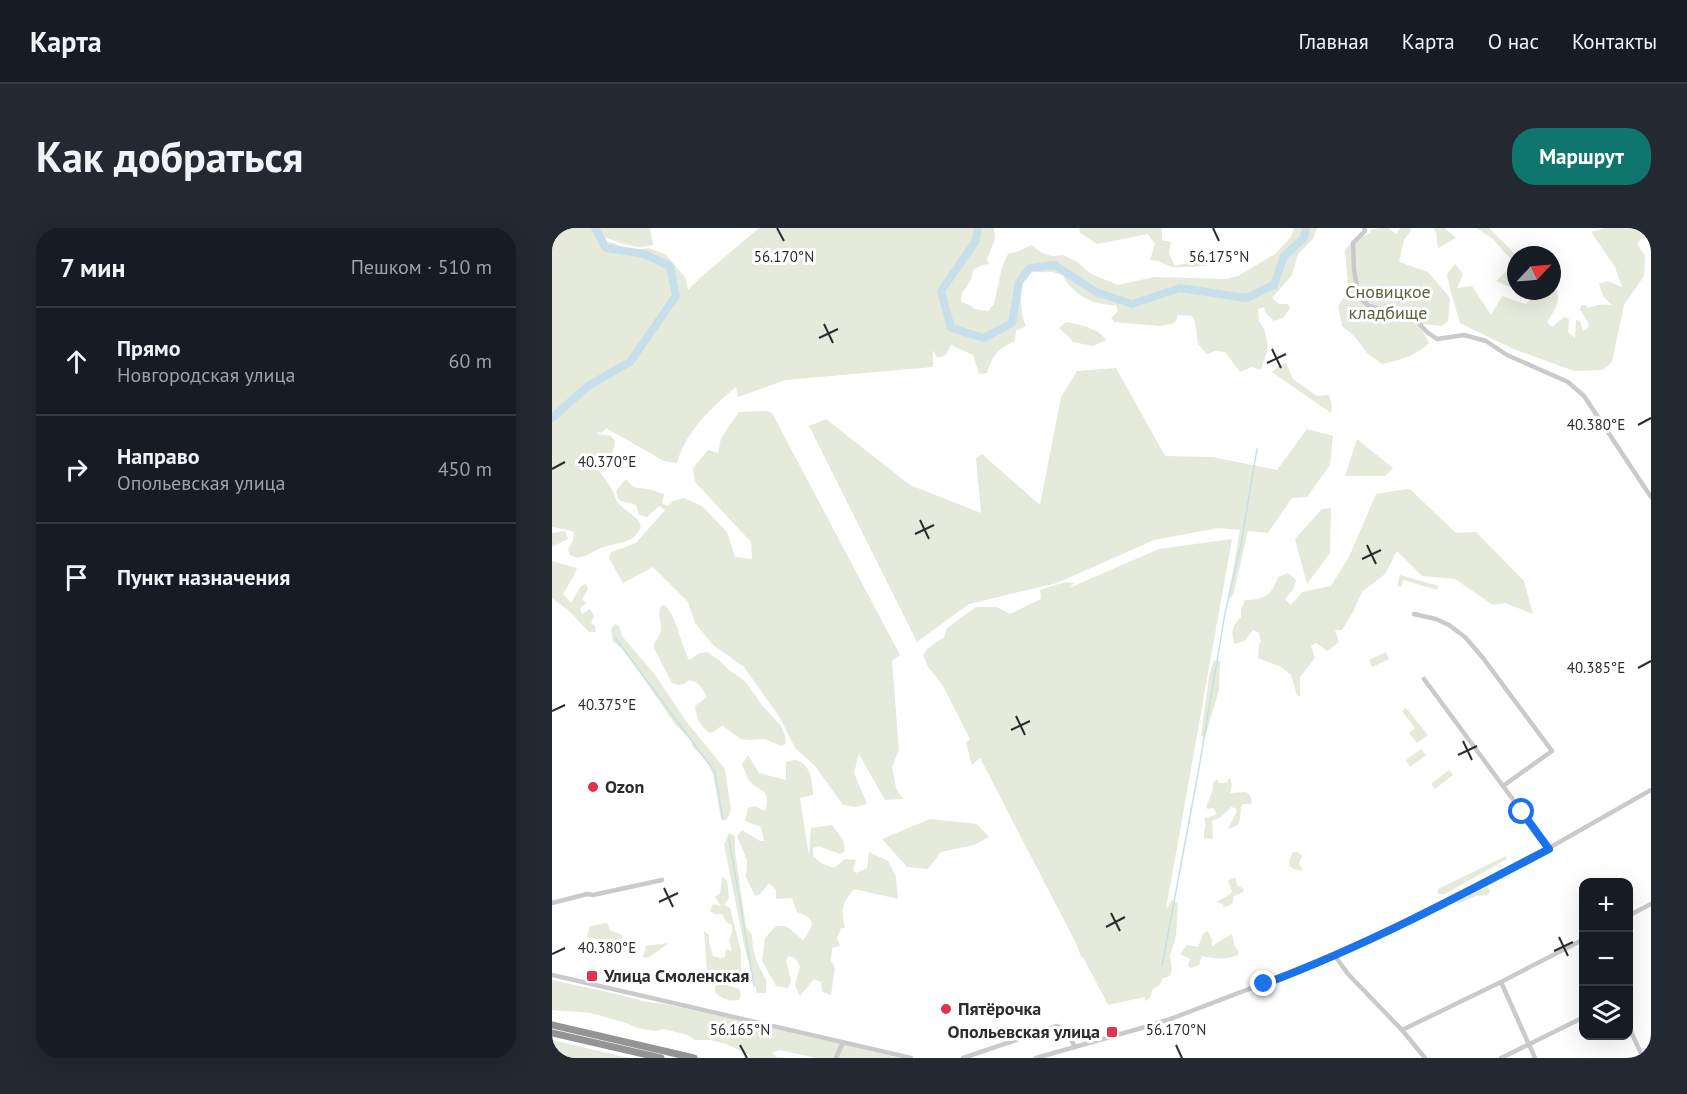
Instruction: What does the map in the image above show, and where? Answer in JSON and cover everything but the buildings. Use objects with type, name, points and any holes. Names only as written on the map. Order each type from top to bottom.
[{"type":"highway","points":[[552,1025],[694,1058]]},
{"type":"highway","points":[[552,1033],[661,1058]]},
{"type":"street","points":[[1364,228],[1365,231],[1353,243],[1354,270],[1359,297],[1369,306],[1416,320],[1437,339],[1464,335],[1486,341],[1506,354],[1568,382],[1584,396],[1651,497]]},
{"type":"street","points":[[1414,614],[1449,625],[1465,637],[1551,751],[1503,786]]},
{"type":"street","points":[[1424,679],[1549,849]]},
{"type":"street","points":[[1036,1058],[1173,1018],[1335,956],[1468,892],[1549,849],[1651,790]]},
{"type":"street","points":[[552,903],[662,880]]},
{"type":"street","points":[[1633,913],[1651,904]]},
{"type":"street","points":[[1402,1030],[1579,942]]},
{"type":"street","points":[[1335,956],[1348,974],[1383,1009],[1425,1058]]},
{"type":"street","points":[[552,975],[911,1058]]},
{"type":"street","points":[[1501,982],[1535,1058]]},
{"type":"street","points":[[1501,1058],[1579,1019]]},
{"type":"street","points":[[963,1058],[1057,1026],[1069,1034],[1075,1047]]},
{"type":"street","points":[[1633,1035],[1643,1058]]},
{"type":"street","points":[[836,1058],[843,1042]]},
{"type":"green space","points":[[552,228],[650,228],[653,245],[634,246],[600,234],[599,240],[614,243],[621,248],[637,250],[648,248],[665,254],[685,277],[688,290],[759,228],[994,228],[995,239],[987,259],[989,264],[973,270],[971,280],[962,293],[961,302],[974,309],[988,311],[994,304],[1002,267],[1008,254],[1031,245],[1042,253],[1053,256],[1063,255],[1077,262],[1091,274],[1118,285],[1154,277],[1226,279],[1238,276],[1275,254],[1291,237],[1294,228],[1317,228],[1313,239],[1298,254],[1292,275],[1272,298],[1279,304],[1288,304],[1290,308],[1283,318],[1274,321],[1265,312],[1264,307],[1258,309],[1259,321],[1265,331],[1268,344],[1261,370],[1252,367],[1240,372],[1225,352],[1215,351],[1207,354],[1198,344],[1192,316],[1178,315],[1175,323],[1160,326],[1114,322],[1111,318],[1118,311],[1116,305],[1100,304],[1085,298],[1067,283],[1063,276],[1052,272],[1037,272],[1030,268],[1019,282],[1026,326],[1016,331],[1015,341],[997,353],[987,373],[979,374],[973,355],[951,345],[946,355],[937,358],[933,350],[933,367],[786,380],[738,397],[736,387],[693,430],[677,463],[664,461],[606,428],[602,433],[597,432],[611,436],[615,441],[609,460],[600,459],[596,454],[598,468],[618,503],[641,525],[635,536],[625,542],[601,548],[586,556],[574,557],[568,550],[574,533],[552,527]]},
{"type":"green space","points":[[1079,228],[1162,228],[1162,240],[1171,242],[1169,253],[1175,266],[1191,262],[1199,255],[1210,258],[1219,257],[1223,263],[1173,267],[1150,260],[1155,244],[1148,234],[1097,244],[1080,233]]},
{"type":"green space","name":"Сновицкое кладбище","points":[[1389,228],[1396,234],[1400,228],[1411,228],[1404,240],[1399,262],[1428,272],[1450,298],[1448,321],[1442,326],[1424,324],[1420,326],[1429,343],[1413,354],[1382,364],[1367,353],[1354,336],[1342,326],[1338,306],[1348,286],[1345,250],[1353,240],[1371,233],[1370,230]]},
{"type":"green space","points":[[1433,228],[1445,228],[1456,238],[1438,248]]},
{"type":"green space","points":[[1476,228],[1489,228],[1507,246],[1507,255],[1505,253],[1493,239]]},
{"type":"green space","points":[[1604,228],[1642,228],[1646,231],[1645,238],[1637,244],[1645,256],[1644,276],[1624,305],[1612,362],[1603,370],[1574,371],[1511,348],[1460,323],[1447,274],[1455,264],[1463,274],[1457,288],[1472,286],[1491,315],[1502,296],[1507,298],[1507,300],[1526,304],[1530,300],[1558,300],[1547,322],[1552,327],[1564,317],[1569,319],[1568,332],[1575,338],[1576,320],[1580,321],[1583,331],[1589,324],[1580,309],[1582,305],[1588,308],[1612,305],[1603,296],[1599,284],[1607,281],[1622,287],[1615,267],[1591,232]]},
{"type":"green space","points":[[1507,271],[1507,286],[1496,281]]},
{"type":"green space","points":[[1066,322],[1094,330],[1106,340],[1093,346],[1073,342],[1059,328]]},
{"type":"green space","points":[[1286,363],[1293,379],[1317,396],[1329,395],[1332,405],[1331,413],[1272,372],[1278,366]]},
{"type":"green space","points":[[1116,368],[1165,456],[1212,457],[1277,470],[1307,429],[1333,436],[1330,465],[1307,497],[1292,498],[1268,533],[1248,531],[1233,595],[1228,599],[1240,530],[1218,528],[1154,540],[1057,583],[969,604],[917,642],[809,426],[826,419],[910,485],[981,513],[976,458],[982,454],[1040,505],[1061,397],[1077,371]]},
{"type":"green space","points":[[767,411],[772,413],[900,655],[892,661],[899,750],[892,767],[896,788],[903,799],[885,800],[859,754],[854,773],[867,804],[855,807],[843,805],[815,766],[795,748],[780,718],[744,667],[713,645],[695,623],[688,602],[653,567],[623,583],[609,558],[611,552],[636,543],[665,510],[659,506],[647,517],[639,515],[636,505],[619,500],[616,491],[626,479],[638,488],[664,494],[662,503],[668,506],[673,501],[684,498],[702,506],[727,532],[735,557],[752,559],[751,542],[695,482],[693,468],[708,450],[718,453],[721,438],[739,412]]},
{"type":"green space","points":[[1357,439],[1393,468],[1385,476],[1345,476]]},
{"type":"green space","points":[[1411,490],[1456,533],[1476,532],[1524,581],[1533,614],[1505,603],[1493,605],[1455,579],[1422,576],[1397,551],[1385,574],[1362,592],[1342,630],[1335,630],[1339,642],[1327,651],[1316,643],[1311,646],[1315,658],[1300,677],[1300,697],[1297,695],[1291,675],[1281,667],[1258,658],[1261,642],[1259,633],[1253,630],[1245,641],[1234,644],[1233,629],[1241,617],[1245,600],[1257,599],[1266,595],[1273,588],[1278,577],[1288,573],[1296,580],[1293,590],[1285,599],[1291,605],[1302,592],[1331,586],[1349,557],[1376,494]]},
{"type":"green space","points":[[1331,508],[1330,553],[1307,584],[1295,539],[1322,509]]},
{"type":"green space","points":[[565,531],[568,539],[552,547],[552,533]]},
{"type":"green space","points":[[1232,539],[1166,909],[1172,900],[1178,903],[1176,936],[1170,956],[1172,969],[1170,976],[1163,978],[1159,986],[1153,989],[1149,999],[1144,1001],[1145,997],[1108,1005],[1081,957],[1076,943],[980,758],[972,765],[966,743],[970,739],[942,684],[928,667],[923,655],[927,649],[944,637],[947,628],[976,607],[997,607],[1010,614],[1041,599],[1040,590],[1065,582],[1074,583],[1069,588],[1159,549]]},
{"type":"green space","points":[[552,561],[577,568],[563,594],[571,603],[581,586],[586,584],[588,589],[582,599],[586,603],[580,608],[582,614],[590,609],[594,616],[591,623],[595,626],[596,632],[589,632],[569,611],[552,598]]},
{"type":"green space","points":[[1400,575],[1439,586],[1437,590],[1403,580],[1401,587],[1397,586]]},
{"type":"green space","points":[[665,605],[673,617],[689,660],[700,653],[707,652],[745,681],[781,726],[786,744],[781,746],[765,739],[741,739],[723,726],[710,733],[701,725],[695,706],[707,697],[702,688],[696,682],[689,680],[681,684],[672,683],[654,648],[661,630],[659,614],[661,606]]},
{"type":"green space","points":[[615,624],[619,626],[622,636],[656,676],[685,720],[725,769],[731,810],[727,820],[721,819],[713,774],[707,761],[675,724],[624,650],[613,641],[611,630]]},
{"type":"green space","points":[[1386,652],[1389,659],[1372,667],[1369,660]]},
{"type":"green space","points":[[1214,660],[1220,661],[1219,690],[1205,737],[1201,736],[1209,676]]},
{"type":"green space","points":[[1406,708],[1428,735],[1417,743],[1409,733],[1415,728],[1402,711]]},
{"type":"green space","points":[[1421,749],[1426,755],[1410,767],[1406,760]]},
{"type":"green space","points":[[748,755],[759,773],[786,780],[786,762],[796,760],[805,765],[812,780],[813,795],[800,798],[809,856],[811,828],[832,825],[843,840],[845,851],[840,854],[818,846],[813,848],[813,856],[821,863],[834,868],[845,859],[856,860],[853,870],[856,873],[867,868],[869,852],[888,861],[896,877],[898,899],[854,889],[844,903],[845,928],[841,928],[837,938],[840,946],[832,948],[831,961],[835,967],[831,995],[822,992],[821,982],[814,979],[800,996],[795,985],[800,966],[795,958],[788,956],[786,961],[791,980],[788,988],[776,986],[762,961],[765,938],[776,926],[786,926],[803,940],[812,923],[808,917],[797,912],[792,898],[776,899],[776,890],[769,883],[760,894],[755,896],[746,877],[747,860],[737,836],[742,830],[764,841],[761,827],[745,821],[748,808],[755,806],[765,811],[767,803],[765,793],[748,779],[742,764]]},
{"type":"green space","points":[[1449,770],[1453,775],[1435,789],[1431,784]]},
{"type":"green space","points":[[1230,778],[1232,785],[1230,793],[1246,792],[1250,795],[1252,802],[1243,804],[1241,807],[1238,825],[1228,829],[1237,811],[1231,807],[1221,817],[1212,821],[1213,839],[1204,838],[1206,825],[1204,819],[1217,814],[1213,808],[1206,808],[1213,783],[1217,779],[1219,783],[1226,783]]},
{"type":"green space","points":[[930,819],[977,824],[989,837],[974,845],[941,852],[928,869],[907,867],[882,839]]},
{"type":"green space","points":[[729,833],[735,836],[735,851],[746,927],[752,935],[757,962],[766,980],[766,993],[757,993],[745,949],[724,845]]},
{"type":"green space","points":[[1293,852],[1298,852],[1302,856],[1299,863],[1303,871],[1290,866],[1289,861]]},
{"type":"green space","points":[[1506,856],[1507,859],[1445,894],[1438,894],[1438,889]]},
{"type":"green space","points":[[722,877],[727,880],[729,898],[724,905],[730,908],[741,951],[741,976],[728,982],[719,981],[707,973],[704,931],[709,935],[713,956],[725,957],[726,949],[732,951],[729,940],[732,925],[726,922],[722,914],[714,914],[710,911],[713,904],[721,906],[715,897],[720,894]]},
{"type":"green space","points":[[1235,877],[1237,885],[1244,889],[1243,892],[1234,896],[1232,904],[1224,907],[1223,904],[1216,902],[1231,894],[1228,881]]},
{"type":"green space","points":[[1486,887],[1490,890],[1488,895],[1476,896],[1458,904],[1456,902]]},
{"type":"green space","points":[[607,923],[610,930],[622,935],[621,944],[587,937],[590,926]]},
{"type":"green space","points":[[1208,931],[1212,946],[1232,934],[1238,955],[1220,959],[1202,956],[1199,965],[1191,968],[1188,966],[1190,959],[1180,954],[1187,945],[1198,947],[1203,934]]},
{"type":"green space","points":[[669,943],[648,958],[643,957],[646,946]]},
{"type":"green space","points":[[552,980],[780,1029],[899,1058],[816,1058],[780,1050],[772,1053],[777,1057],[786,1058],[749,1058],[750,1055],[726,1044],[710,1040],[695,1040],[687,1035],[664,1029],[655,1031],[637,1028],[591,1013],[552,1010]]},
{"type":"green space","points":[[724,984],[739,989],[741,995],[739,1000],[726,999],[715,992],[715,986]]},
{"type":"green space","points":[[552,1040],[629,1058],[552,1058]]},
{"type":"waterway","points":[[552,418],[588,386],[630,362],[676,296],[670,266],[644,254],[606,248],[595,228]]},
{"type":"waterway","points":[[978,228],[975,242],[941,291],[951,328],[984,338],[1012,323],[1019,282],[1030,268],[1055,265],[1096,292],[1132,304],[1180,288],[1246,298],[1274,285],[1284,256],[1304,238],[1306,228]]},
{"type":"waterway","points":[[1162,966],[1225,613],[1241,545],[1257,449]]},
{"type":"waterway","points":[[615,638],[715,772],[723,820]]},
{"type":"waterway","points":[[729,838],[754,986]]},
{"type":"place","name":"Ozon","points":[[593,787]]},
{"type":"place","name":"Улица Смоленская","points":[[592,976]]},
{"type":"place","name":"Пятёрочка","points":[[946,1009]]},
{"type":"place","name":"Опольевская улица","points":[[1112,1032]]},
{"type":"route","points":[[1264,984],[1335,956],[1468,892],[1549,849],[1522,812]]}]
